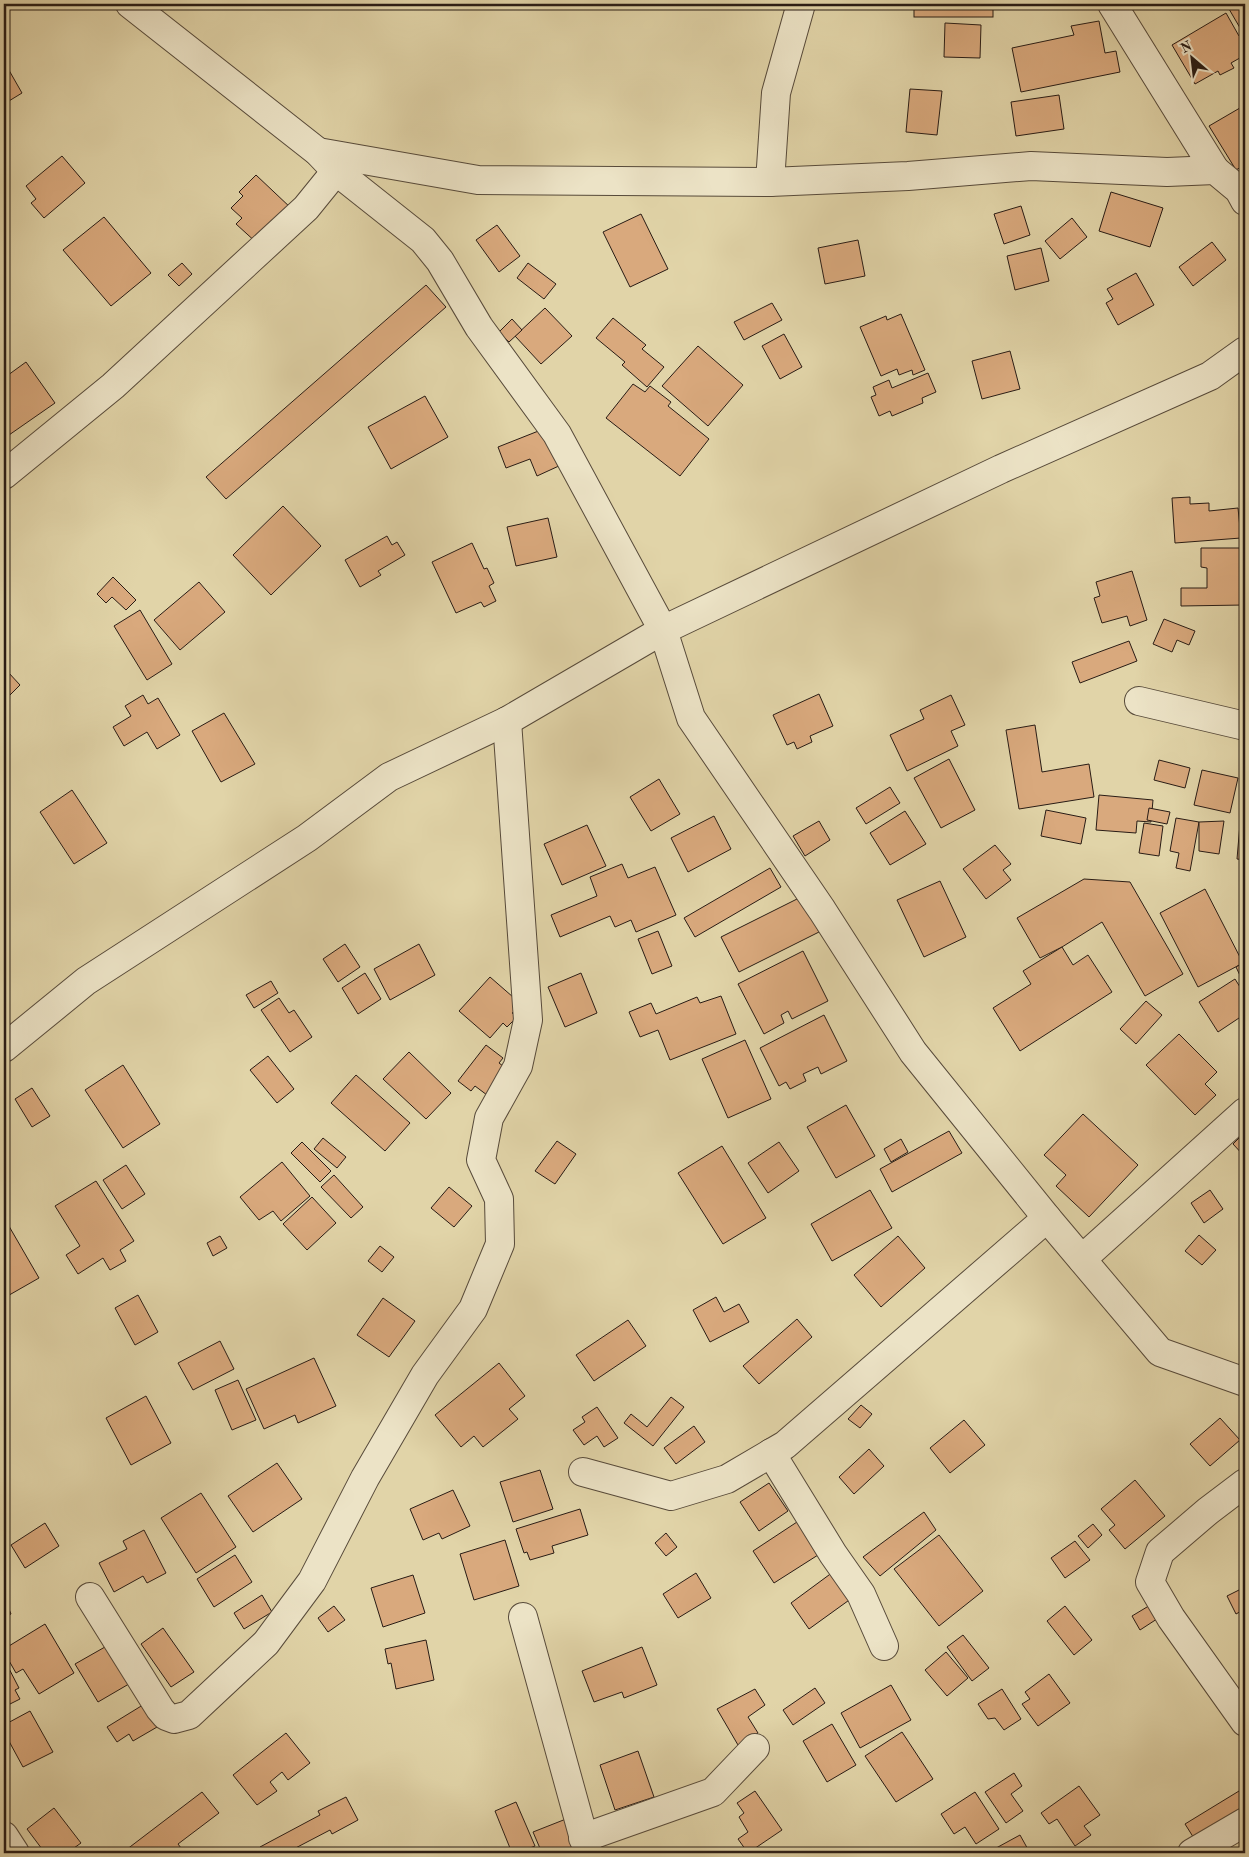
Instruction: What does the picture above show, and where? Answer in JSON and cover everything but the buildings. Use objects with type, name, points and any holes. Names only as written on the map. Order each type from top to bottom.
[{"type":"street","points":[[132,4],[423,240],[440,261],[479,327],[557,434],[663,630],[690,718],[822,910],[913,1052],[1160,1352],[1245,1382]]},
{"type":"street","points":[[770,182],[776,93],[801,4]]},
{"type":"street","points":[[1112,4],[1215,170],[1239,190],[1245,201]]},
{"type":"street","points":[[327,161],[478,180],[770,182],[908,176],[1031,166],[1167,172],[1215,170]]},
{"type":"street","points":[[4,476],[120,379],[306,208],[327,161]]},
{"type":"street","points":[[4,1048],[86,981],[307,838],[389,777],[507,722],[663,630],[1001,469],[1210,376],[1245,351]]},
{"type":"street","points":[[1139,701],[1245,726]]},
{"type":"street","points":[[90,1597],[160,1709],[166,1716],[174,1719],[189,1715],[266,1643],[312,1581],[365,1478],[425,1375],[473,1309],[500,1244],[500,1199],[481,1160],[488,1118],[518,1066],[528,1020],[507,722]]},
{"type":"street","points":[[1082,1259],[1245,1112]]},
{"type":"street","points":[[583,1472],[670,1496],[727,1479],[785,1445],[1048,1218]]},
{"type":"street","points":[[771,1453],[832,1554],[861,1594],[884,1646]]},
{"type":"street","points":[[1245,1483],[1208,1510],[1160,1552],[1150,1582],[1171,1618],[1245,1722]]},
{"type":"street","points":[[523,1617],[586,1845],[713,1792],[755,1748]]},
{"type":"street","points":[[1192,1853],[1245,1822]]},
{"type":"street","points":[[4,1836],[15,1853]]}]
